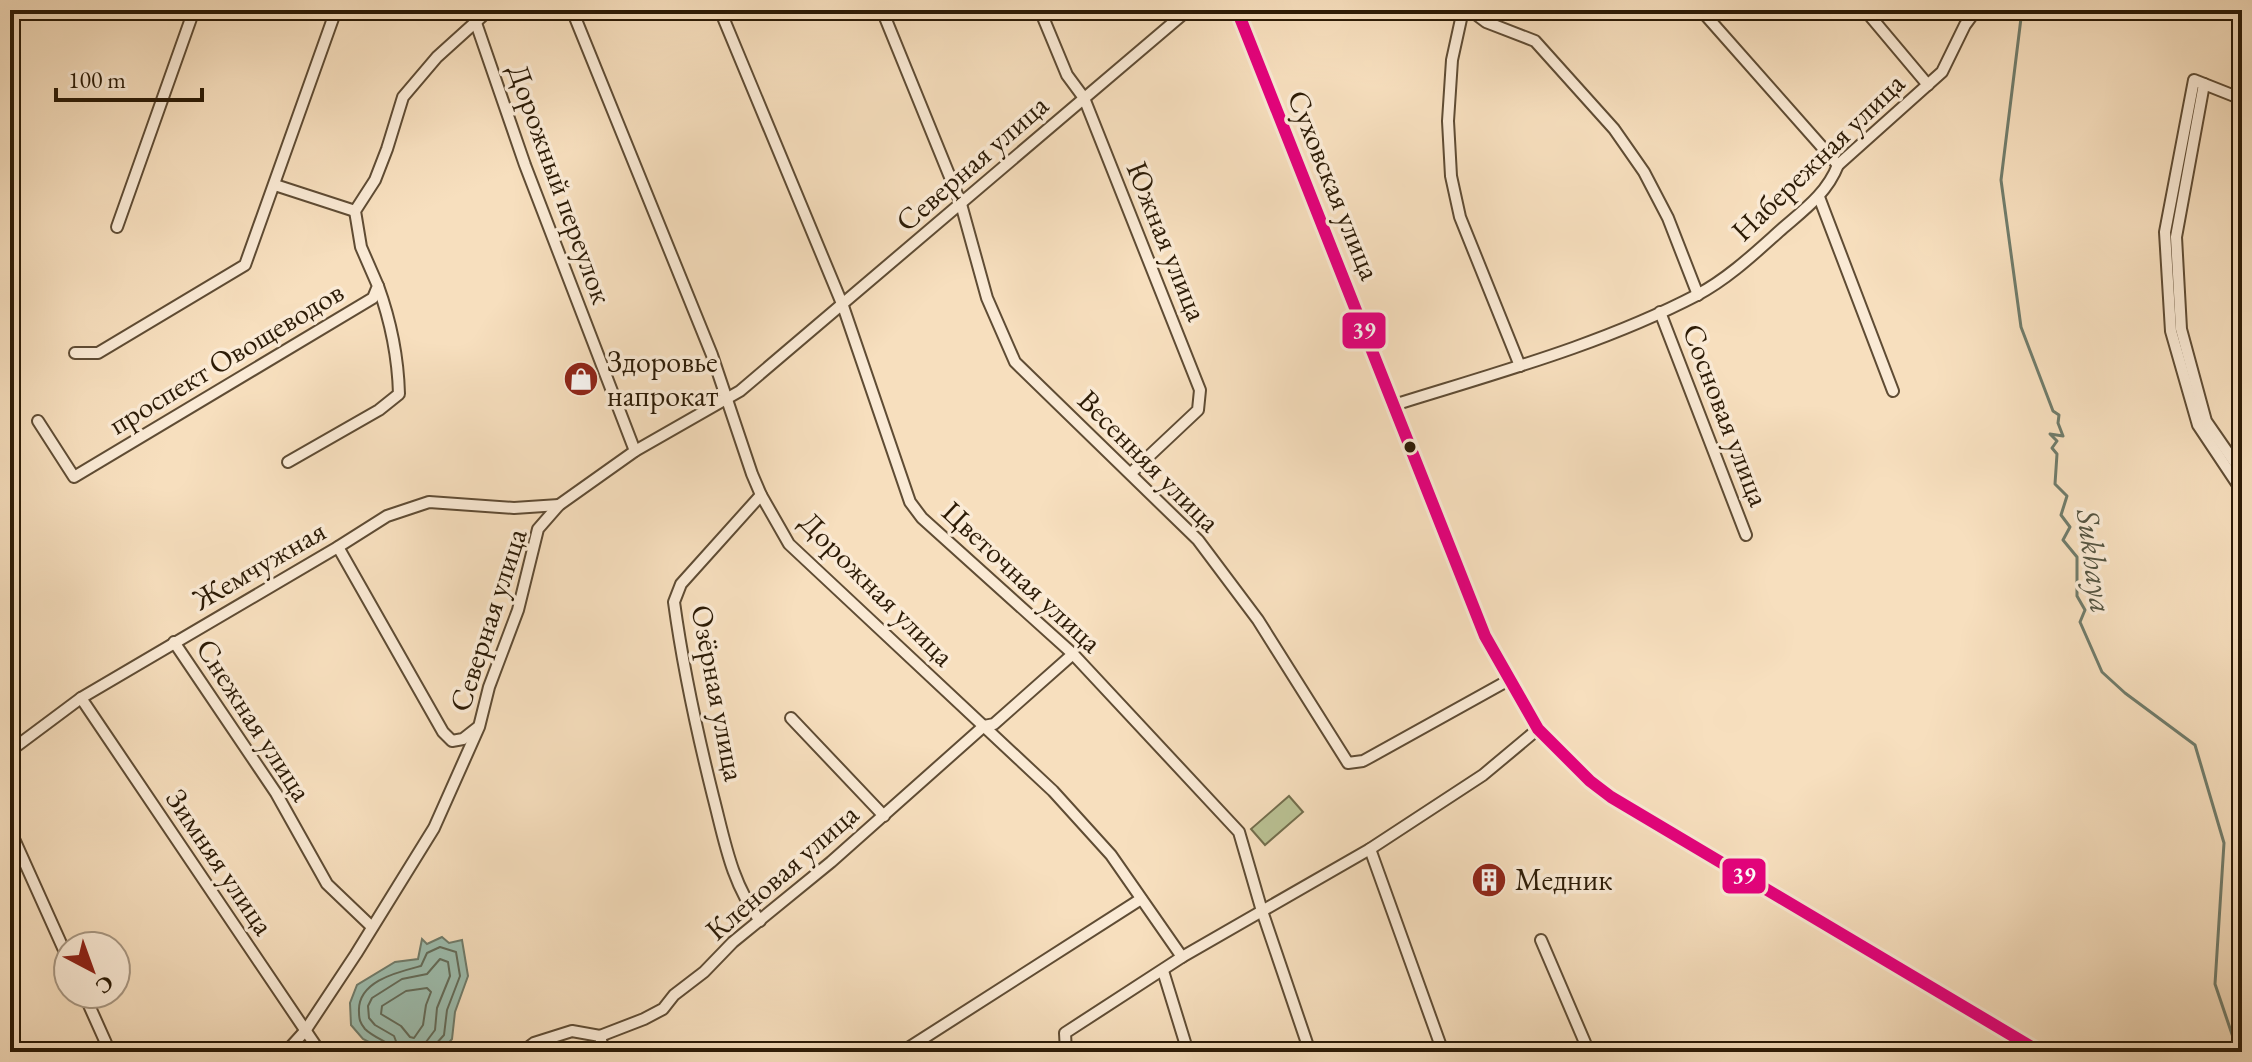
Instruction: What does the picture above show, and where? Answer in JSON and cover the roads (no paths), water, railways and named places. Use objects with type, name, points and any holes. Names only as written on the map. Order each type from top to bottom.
[{"type":"street","points":[[10,18],[13,10]]},
{"type":"street","points":[[117,227],[194,10]]},
{"type":"street","points":[[75,353],[98,353],[245,265],[336,10]]},
{"type":"street","points":[[275,185],[355,211],[375,180],[403,97],[437,57],[489,10]]},
{"type":"street","name":"Дорожная улица","points":[[572,10],[712,355],[761,495],[789,544],[1053,791],[1111,855],[1182,957]]},
{"type":"street","name":"Цветочная улица","points":[[720,10],[843,306],[910,502],[922,518],[1073,654],[1239,832],[1310,1052]]},
{"type":"street","name":"Весенняя улица","points":[[882,10],[961,204],[987,298],[1015,362],[1198,540],[1250,609],[1348,763],[1363,761],[1509,680]]},
{"type":"street","name":"Южная улица","points":[[1040,10],[1067,75],[1084,98],[1200,390],[1198,410],[1131,473]]},
{"type":"street","name":"Северная улица","points":[[286,1052],[305,1031],[434,828],[479,727],[489,687],[522,597],[538,529],[559,505],[635,451],[740,391],[1188,10]]},
{"type":"street","name":"Суховская улица","points":[[1237,10],[1485,636],[1538,729],[1590,781],[1611,797],[2040,1052]]},
{"type":"street","points":[[1463,10],[1452,60],[1448,121],[1451,176],[1460,217],[1520,366]]},
{"type":"street","points":[[1470,10],[1486,22],[1535,41],[1614,129],[1644,172],[1668,218],[1698,295]]},
{"type":"street","points":[[1701,10],[1838,165]]},
{"type":"street","points":[[1865,10],[1928,85]]},
{"type":"street","name":"Набережная улица","points":[[1394,405],[1560,353],[1698,295],[1734,271],[1819,197],[1831,182],[1838,165],[1942,72],[1965,25],[1976,10]]},
{"type":"street","name":"Дорожный переулок","points":[[476,23],[525,165],[635,451]]},
{"type":"street","points":[[2199,82],[2242,99]]},
{"type":"street","points":[[2199,82],[2176,237],[2181,329],[2206,421],[2242,473]]},
{"type":"street","points":[[2199,82],[2165,232],[2171,331],[2198,425],[2242,491]]},
{"type":"street","points":[[1819,197],[1893,391]]},
{"type":"street","name":"проспект Овощеводов","points":[[38,421],[74,477],[373,298],[378,286],[361,247],[355,211]]},
{"type":"street","points":[[288,462],[379,410],[399,394],[399,367],[389,317],[378,286]]},
{"type":"street","name":"Сосновая улица","points":[[1660,312],[1746,535]]},
{"type":"street","name":"Озёрная улица","points":[[760,921],[743,898],[732,870],[701,749],[674,602],[681,584],[761,495]]},
{"type":"street","name":"Жемчужная","points":[[10,751],[81,698],[387,516],[429,502],[514,508],[559,505]]},
{"type":"street","points":[[338,547],[443,732],[452,741],[463,739],[479,727]]},
{"type":"street","name":"Снежная улица","points":[[174,642],[276,793],[327,884],[372,927]]},
{"type":"street","name":"Кленовая улица","points":[[522,1052],[534,1043],[572,1031],[600,1036],[663,1009],[674,995],[884,816],[984,726],[994,724],[1073,654]]},
{"type":"street","name":"Зимняя улица","points":[[81,698],[320,1052]]},
{"type":"street","points":[[791,718],[884,816]]},
{"type":"street","points":[[1066,1052],[1065,1033],[1182,957],[1370,849],[1483,775],[1538,729]]},
{"type":"street","points":[[10,830],[55,930]]},
{"type":"street","points":[[1370,849],[1443,1052]]},
{"type":"street","points":[[902,1052],[1141,899]]},
{"type":"street","points":[[1541,940],[1589,1052]]},
{"type":"street","points":[[1163,971],[1188,1052]]},
{"type":"street","points":[[91,1010],[110,1052]]},
{"type":"street","points":[[600,1036],[604,1052]]},
{"type":"water","points":[[442,937],[449,943],[462,940],[468,976],[455,1012],[452,1039],[441,1052],[388,1052],[363,1039],[351,1025],[350,1003],[357,985],[395,962],[418,959],[422,939],[427,944]]},
{"type":"waterway","name":"Sukhaya","points":[[2022,10],[2001,180],[2021,327],[2053,411],[2059,415],[2058,423],[2063,436],[2050,434],[2057,441],[2052,448],[2057,454],[2055,484],[2067,496],[2061,515],[2070,527],[2063,540],[2077,557],[2077,596],[2085,610],[2080,622],[2102,672],[2195,745],[2224,843],[2215,984],[2238,1052]]},
{"type":"place","name":"Здоровье напрокат","points":[[581,379]]},
{"type":"place","name":"Медник","points":[[1489,880]]}]
